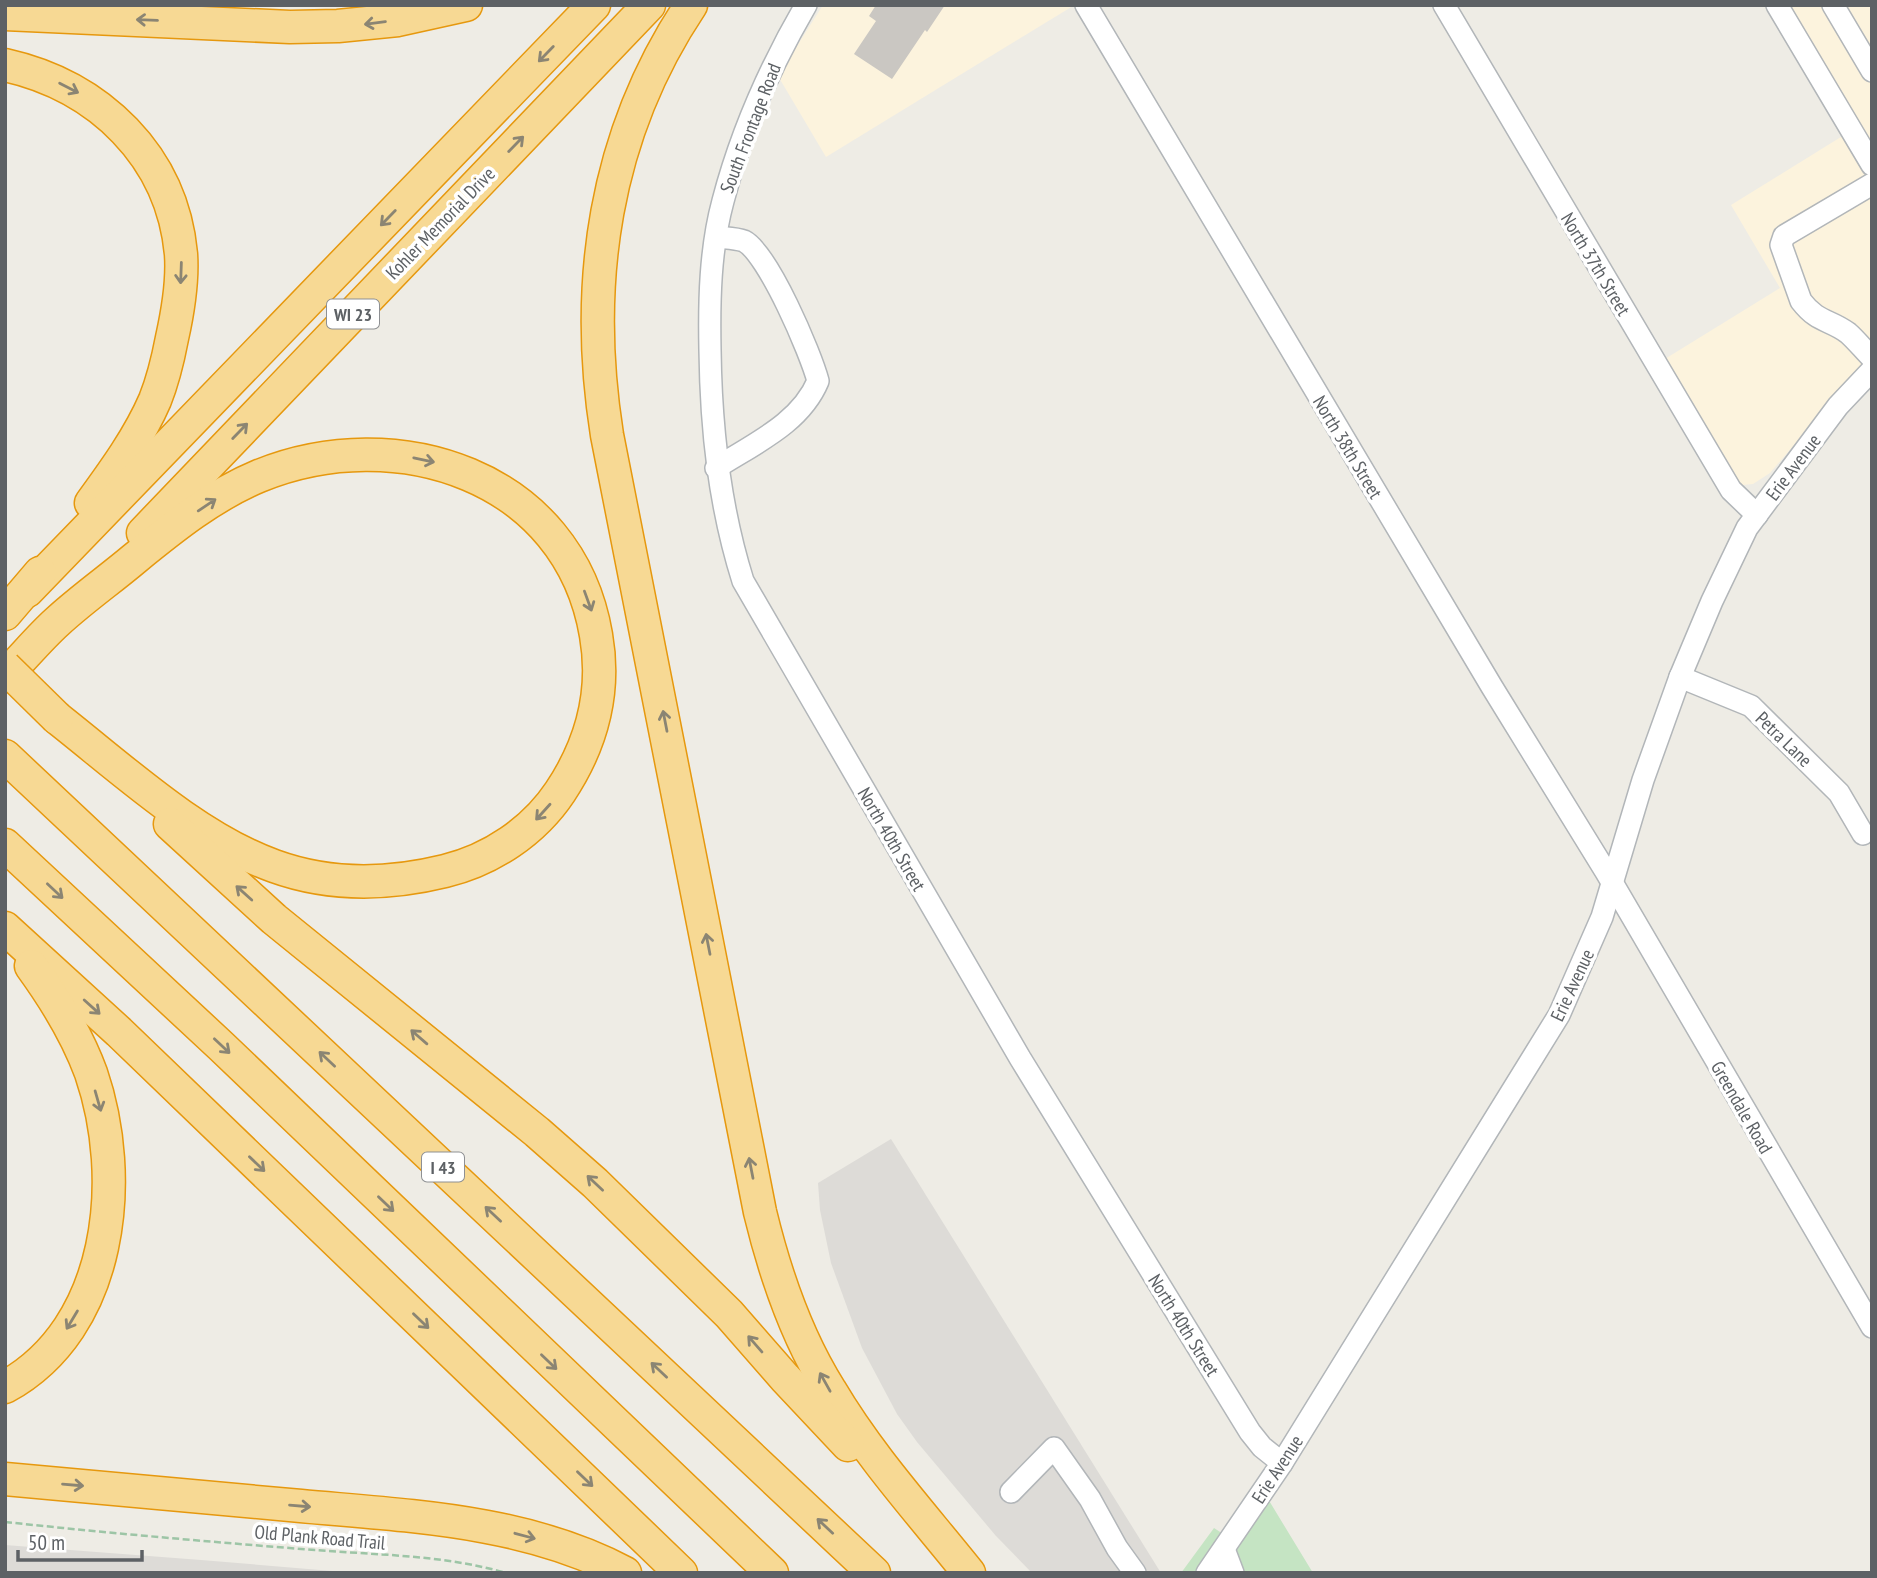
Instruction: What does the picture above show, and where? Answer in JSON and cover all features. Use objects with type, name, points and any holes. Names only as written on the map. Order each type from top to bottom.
[{"type":"highway","points":[[5,14],[290,27],[338,26],[398,20],[466,5]]},
{"type":"highway","name":"WI 23","points":[[5,614],[594,5]]},
{"type":"highway","name":"Kohler Memorial Drive","points":[[57,622],[649,5]]},
{"type":"highway","points":[[691,5],[653,70],[644,91],[610,194],[598,280],[596,321],[600,390],[607,435],[771,1258],[798,1329],[829,1390],[861,1438],[969,1573]]},
{"type":"highway","points":[[5,65],[74,89],[127,133],[151,163],[168,197],[181,255],[177,319],[156,398],[124,457],[27,591]]},
{"type":"highway","points":[[57,622],[183,521],[217,498],[258,477],[294,464],[328,456],[361,453],[406,456],[444,465],[483,480],[520,503],[551,533],[575,569],[589,604],[599,648],[600,690],[593,727],[577,767],[555,799],[535,821],[503,847],[461,867],[425,876],[376,882],[295,873],[231,847],[185,819],[57,718]]},
{"type":"highway","name":"WI 23","points":[[5,676],[57,622]]},
{"type":"highway","points":[[5,667],[274,919],[537,1132],[595,1183],[729,1314],[785,1378],[969,1573]]},
{"type":"highway","name":"I 43","points":[[8,759],[874,1573]]},
{"type":"highway","points":[[5,845],[221,1046],[772,1573]]},
{"type":"highway","points":[[5,928],[119,1032],[681,1573]]},
{"type":"highway","points":[[5,936],[33,968],[68,1023],[90,1073],[103,1119],[108,1165],[107,1213],[100,1256],[84,1301],[63,1336],[41,1361],[5,1387]]},
{"type":"highway","points":[[5,1479],[432,1518],[524,1535],[569,1549],[625,1573]]},
{"type":"street","name":"South Frontage Road","points":[[716,468],[710,412],[709,323],[710,292],[722,203],[743,138],[776,58],[806,5]]},
{"type":"street","name":"North 38th Street","points":[[1086,5],[1613,887]]},
{"type":"street","name":"North 37th Street","points":[[1444,5],[1731,491],[1757,515]]},
{"type":"street","points":[[1777,5],[1872,165]]},
{"type":"street","points":[[1833,5],[1872,72]]},
{"type":"street","points":[[1872,184],[1784,236],[1781,245],[1805,307],[1816,318],[1847,332],[1872,358]]},
{"type":"street","points":[[716,468],[777,430],[804,407],[818,381],[812,358],[784,299],[753,249],[744,242],[717,237]]},
{"type":"street","name":"Erie Avenue","points":[[1207,1573],[1282,1463],[1559,1015],[1613,887],[1643,780],[1679,677],[1747,528],[1838,406],[1872,370]]},
{"type":"street","name":"North 40th Street","points":[[716,468],[735,556],[743,581],[764,619],[1107,1203],[1250,1432],[1282,1463]]},
{"type":"street","name":"Petra Lane","points":[[1679,677],[1751,706],[1839,793],[1863,834]]},
{"type":"street","name":"Greendale Road","points":[[1613,887],[1872,1327]]},
{"type":"street","points":[[1011,1492],[1054,1448],[1090,1499],[1117,1548],[1135,1573]]},
{"type":"street","points":[[1224,1549],[1233,1573]]},
{"type":"path","name":"Old Plank Road Trail","points":[[5,1522],[127,1535],[424,1559],[486,1567],[506,1573]]},
{"type":"shaded area","points":[[823,5],[1073,6],[826,157],[778,76]]},
{"type":"shaded area","points":[[1786,5],[1872,5],[1872,354],[1770,473],[1753,484],[1743,485],[1737,484],[1660,362],[1780,288],[1731,205],[1857,127]]},
{"type":"shaded area","points":[[891,1139],[1161,1573],[1032,1573],[996,1536],[917,1442],[897,1414],[862,1348],[831,1263],[820,1210],[818,1183]]},
{"type":"shaded area","points":[[5,1545],[201,1560],[356,1573],[5,1573]]},
{"type":"green space","points":[[1268,1499],[1313,1573],[1181,1573],[1214,1528],[1237,1543]]},
{"type":"building","points":[[876,5],[945,5],[892,79],[854,54],[876,21],[869,16]]}]
